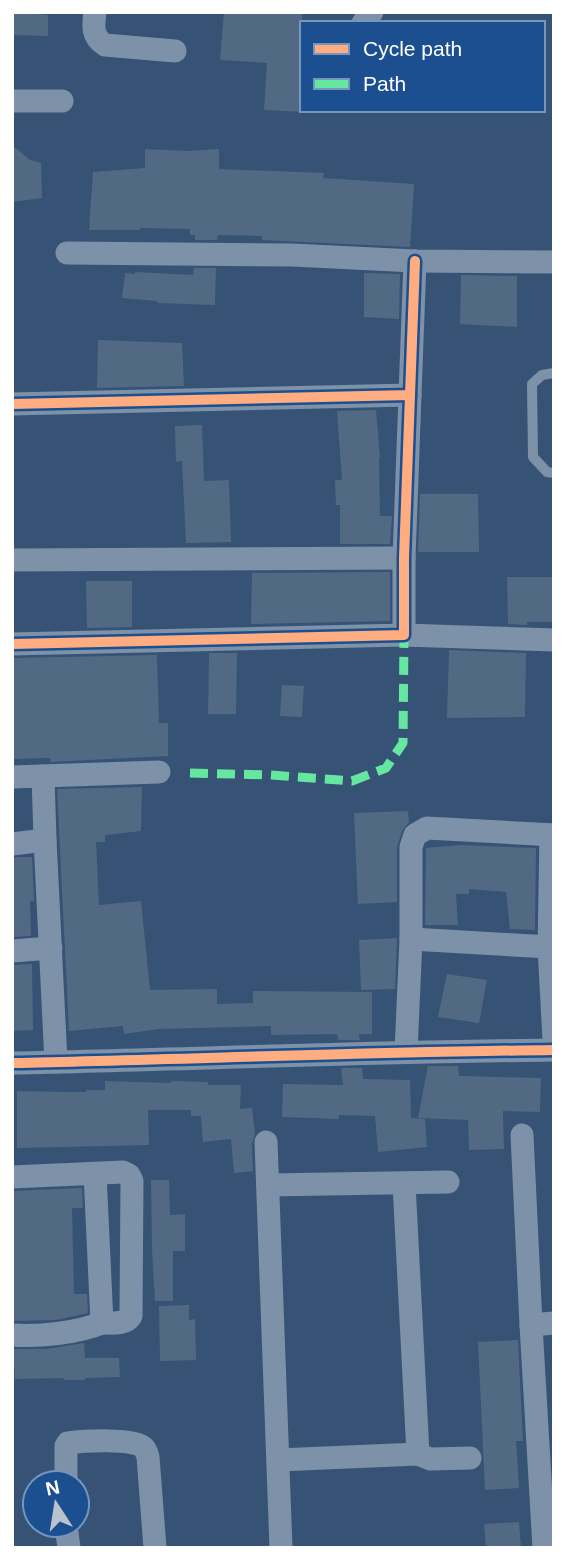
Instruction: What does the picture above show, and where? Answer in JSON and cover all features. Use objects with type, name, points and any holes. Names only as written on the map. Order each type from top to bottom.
[{"type":"street","points":[[95,12],[93,30],[105,45],[175,51]]},
{"type":"street","points":[[12,101],[62,101]]},
{"type":"street","points":[[67,253],[292,255],[415,261],[554,262]]},
{"type":"street","points":[[404,635],[404,558],[415,261]]},
{"type":"street","points":[[12,404],[410,395]]},
{"type":"street","points":[[12,560],[404,558]]},
{"type":"street","points":[[12,644],[404,635],[554,640]]},
{"type":"street","points":[[12,777],[159,772]]},
{"type":"street","points":[[43,776],[56,1062]]},
{"type":"street","points":[[406,1052],[411,939],[411,847],[415,835],[426,828],[552,835],[554,1040]]},
{"type":"street","points":[[12,844],[45,840]]},
{"type":"street","points":[[411,939],[551,947]]},
{"type":"street","points":[[12,951],[51,948]]},
{"type":"street","points":[[12,1063],[406,1052],[554,1051]]},
{"type":"street","points":[[523,1135],[544,1548]]},
{"type":"street","points":[[267,1142],[281,1548]]},
{"type":"street","points":[[12,1177],[123,1171],[132,1181],[131,1315],[128,1320],[122,1323],[102,1323],[88,1329],[28,1336],[12,1335]]},
{"type":"street","points":[[95,1174],[102,1323]]},
{"type":"street","points":[[268,1185],[448,1182]]},
{"type":"street","points":[[404,1184],[418,1454]]},
{"type":"street","points":[[531,1325],[554,1323]]},
{"type":"street","points":[[66,1469],[68,1443],[126,1441],[141,1444],[148,1457],[155,1548]]},
{"type":"street","points":[[278,1460],[418,1454],[430,1459],[470,1458]]},
{"type":"lane","points":[[554,373],[542,374],[532,384],[533,457],[547,472],[554,473]]},
{"type":"building","points":[[12,12],[48,15],[48,36],[12,35]]},
{"type":"building","points":[[224,12],[302,12],[300,112],[264,110],[267,63],[220,60]]},
{"type":"building","points":[[12,145],[30,160],[41,163],[42,198],[12,202]]},
{"type":"building","points":[[145,149],[219,149],[219,169],[324,173],[323,178],[414,184],[410,247],[262,240],[262,236],[218,235],[217,240],[195,240],[195,235],[190,235],[190,229],[89,230],[93,172],[145,168]]},
{"type":"building","points":[[194,268],[216,268],[215,305],[157,303],[122,298],[125,273],[193,275]]},
{"type":"building","points":[[364,273],[400,274],[399,319],[364,317]]},
{"type":"building","points":[[461,275],[517,276],[517,327],[460,324]]},
{"type":"building","points":[[98,340],[182,343],[184,386],[97,388]]},
{"type":"building","points":[[376,410],[380,458],[380,516],[392,516],[390,544],[340,544],[340,505],[336,505],[335,480],[342,480],[337,411]]},
{"type":"building","points":[[202,425],[204,481],[229,480],[231,542],[186,543],[182,461],[176,462],[175,426]]},
{"type":"building","points":[[420,494],[478,494],[479,552],[418,552]]},
{"type":"building","points":[[390,572],[390,621],[251,624],[252,573]]},
{"type":"building","points":[[507,577],[554,577],[554,622],[508,624]]},
{"type":"building","points":[[86,581],[132,581],[132,627],[87,628]]},
{"type":"building","points":[[449,650],[526,653],[525,717],[447,718]]},
{"type":"building","points":[[209,653],[237,653],[236,714],[208,714]]},
{"type":"building","points":[[157,655],[159,723],[168,723],[168,756],[50,762],[50,758],[12,759],[12,658]]},
{"type":"building","points":[[282,685],[304,686],[302,717],[280,716]]},
{"type":"building","points":[[142,787],[141,831],[105,835],[105,842],[96,842],[99,905],[141,901],[150,990],[217,989],[217,1004],[253,1003],[253,991],[372,992],[372,1034],[359,1034],[360,1040],[338,1040],[337,1034],[271,1035],[271,1026],[158,1029],[124,1034],[123,1026],[69,1031],[57,789]]},
{"type":"building","points":[[408,811],[409,822],[402,831],[397,847],[397,902],[358,904],[354,813]]},
{"type":"building","points":[[461,845],[536,848],[535,930],[510,929],[506,892],[469,889],[469,894],[456,894],[458,925],[425,925],[426,848]]},
{"type":"building","points":[[32,857],[34,901],[30,901],[31,936],[12,937],[12,858]]},
{"type":"building","points":[[397,938],[395,989],[361,990],[359,940]]},
{"type":"building","points":[[32,964],[33,1030],[12,1031],[12,965]]},
{"type":"building","points":[[447,974],[487,980],[479,1023],[438,1017]]},
{"type":"building","points":[[428,1066],[458,1066],[459,1076],[541,1078],[540,1112],[503,1111],[504,1149],[469,1150],[468,1120],[418,1118]]},
{"type":"building","points":[[341,1068],[362,1068],[363,1079],[410,1080],[411,1118],[425,1119],[427,1147],[378,1152],[375,1116],[339,1115],[339,1119],[282,1117],[283,1084],[343,1085]]},
{"type":"building","points":[[105,1081],[241,1085],[240,1109],[252,1108],[255,1134],[252,1143],[253,1171],[234,1173],[231,1139],[203,1142],[201,1116],[191,1116],[191,1110],[148,1110],[149,1145],[17,1148],[17,1091],[105,1090]]},
{"type":"building","points":[[151,1180],[169,1180],[170,1215],[185,1214],[185,1251],[173,1251],[173,1301],[155,1301]]},
{"type":"building","points":[[82,1188],[83,1208],[72,1208],[74,1294],[87,1294],[88,1313],[56,1320],[12,1321],[12,1191]]},
{"type":"building","points":[[189,1305],[189,1320],[195,1319],[196,1360],[160,1361],[159,1306]]},
{"type":"building","points":[[518,1340],[523,1441],[516,1441],[519,1488],[485,1490],[478,1342]]},
{"type":"building","points":[[84,1343],[85,1358],[119,1358],[120,1377],[85,1380],[15,1379],[13,1349],[47,1349]]},
{"type":"building","points":[[519,1522],[521,1548],[486,1548],[484,1524]]},
{"type":"marked path","points":[[190,773],[352,781],[386,768],[403,743],[404,635]]},
{"type":"cycle path","points":[[12,404],[410,395],[415,261]]},
{"type":"cycle path","points":[[12,644],[404,635],[410,395]]},
{"type":"cycle path","points":[[12,1063],[554,1050]]}]
